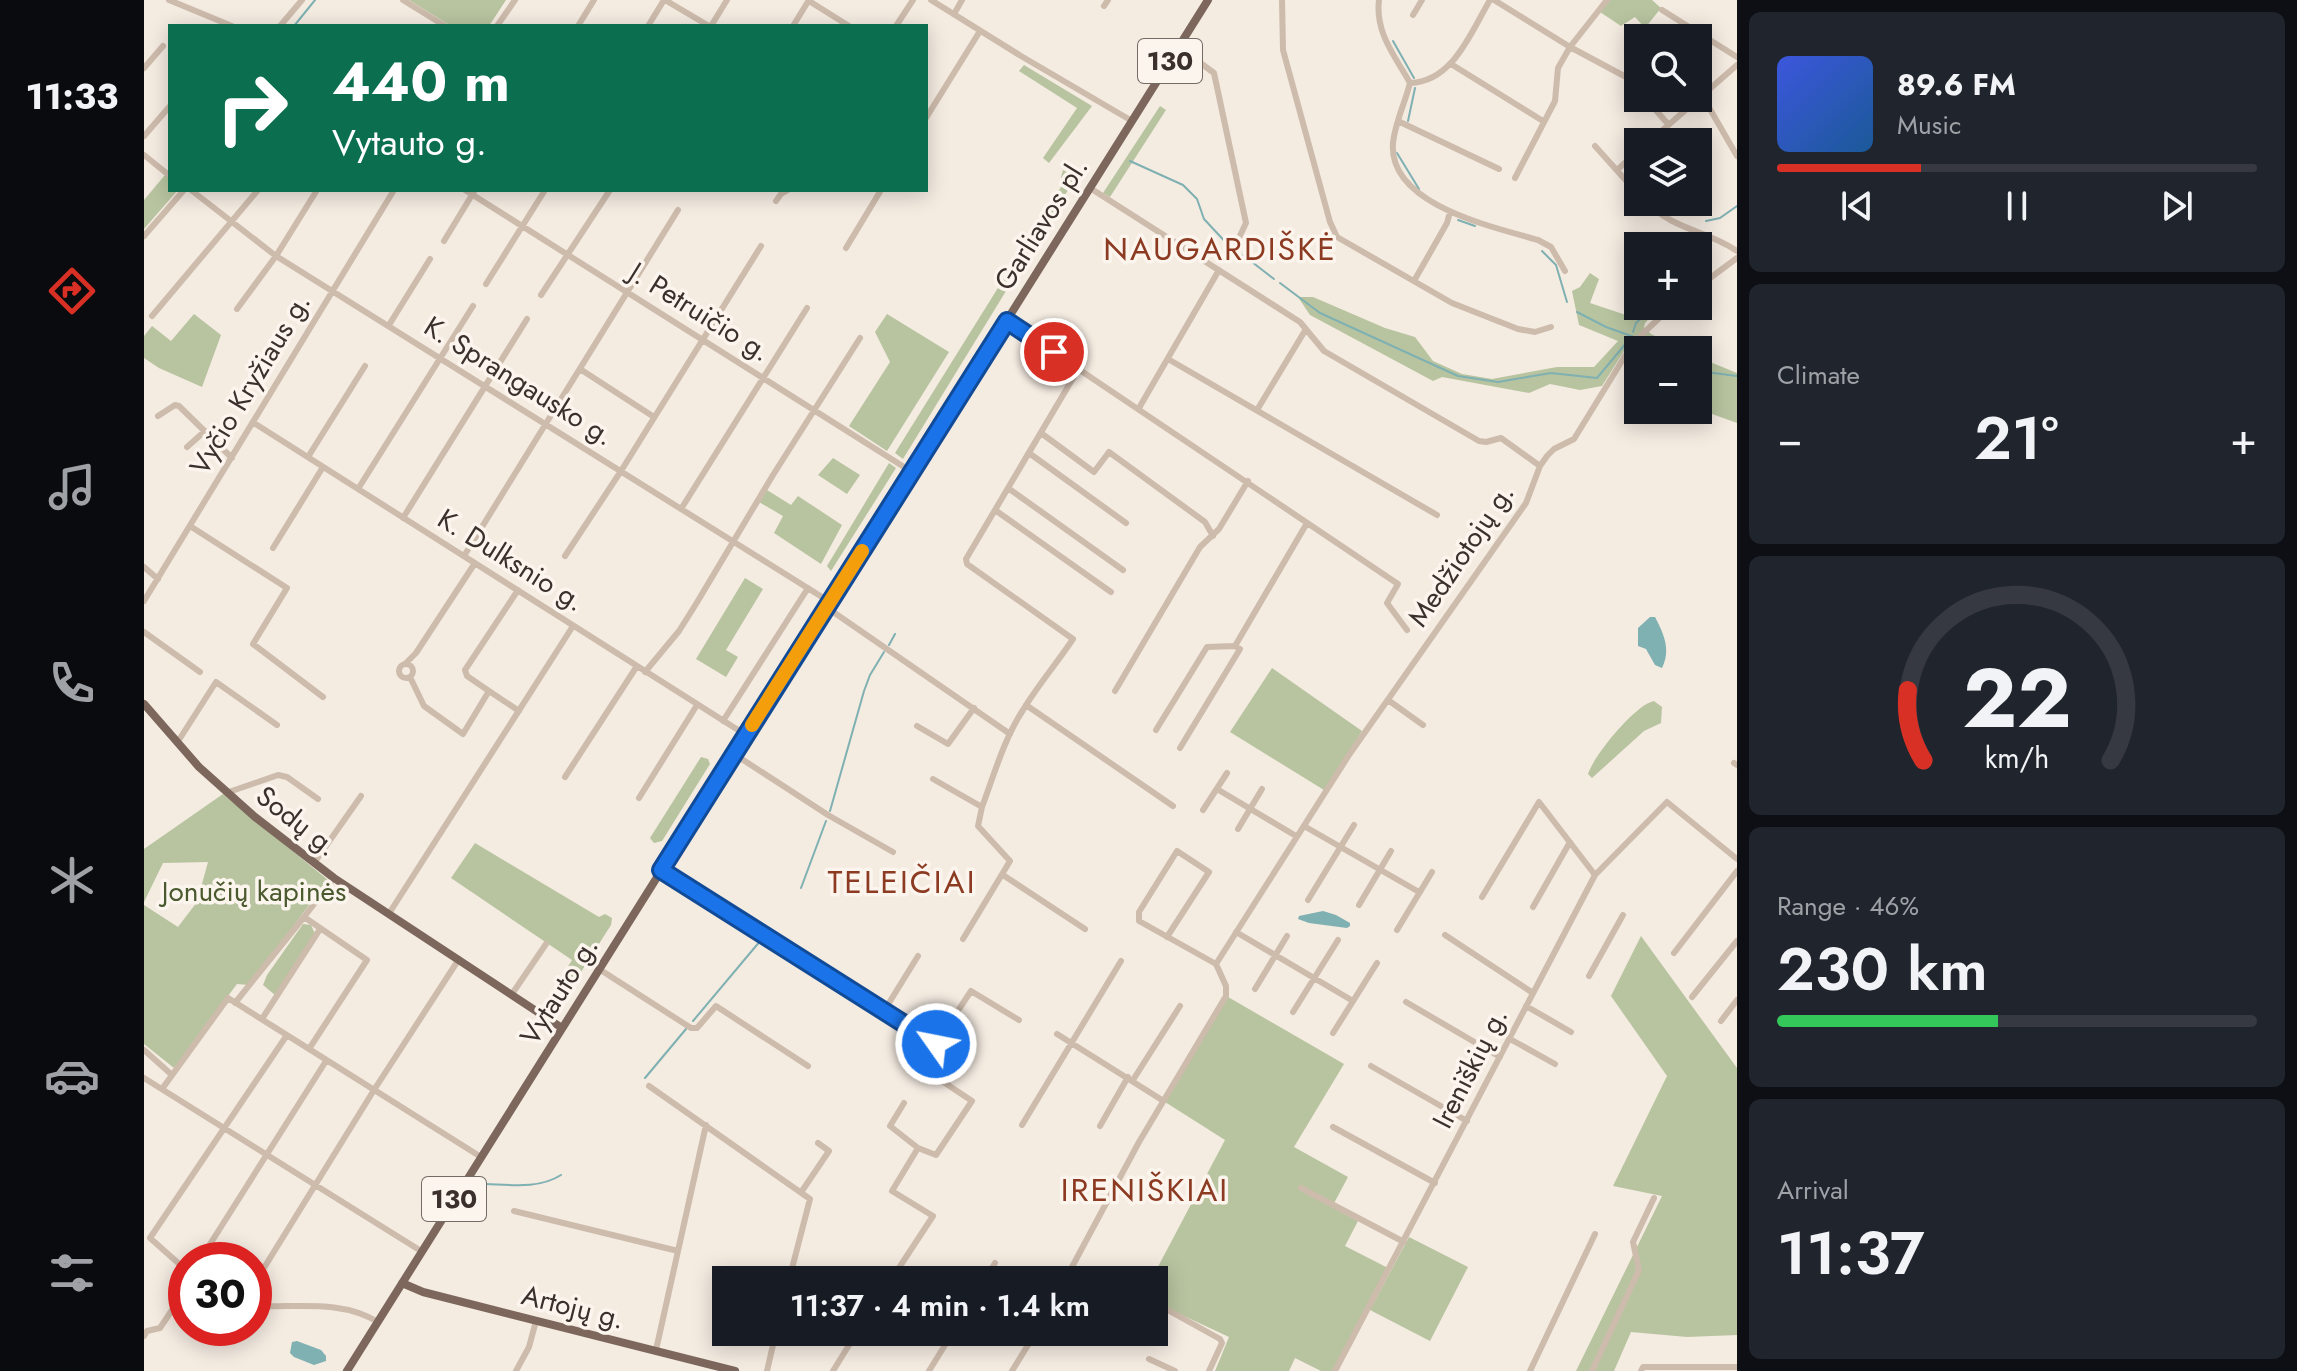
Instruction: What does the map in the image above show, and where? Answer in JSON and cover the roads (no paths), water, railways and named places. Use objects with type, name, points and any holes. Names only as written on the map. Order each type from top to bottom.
[{"type":"main road","name":"130","points":[[1132,121],[1208,0]]},
{"type":"main road","name":"Garliavos pl.","points":[[809,635],[1132,121]]},
{"type":"main road","name":"Vytauto g.","points":[[347,1371],[809,635]]},
{"type":"main road","name":"Sodų g.","points":[[144,704],[226,793],[314,863],[562,1028]]},
{"type":"main road","name":"Artojų g.","points":[[402,1283],[423,1292],[656,1350],[705,1367],[735,1371]]},
{"type":"street","points":[[169,0],[227,24]]},
{"type":"street","points":[[282,24],[302,0]]},
{"type":"street","points":[[403,0],[442,24]]},
{"type":"street","points":[[498,24],[515,0]]},
{"type":"street","points":[[579,24],[594,0]]},
{"type":"street","points":[[649,24],[665,0],[707,24]]},
{"type":"street","points":[[711,24],[727,0]]},
{"type":"street","points":[[794,24],[809,0],[846,24]]},
{"type":"street","points":[[897,24],[913,0]]},
{"type":"street","points":[[931,0],[1132,121]]},
{"type":"street","points":[[954,14],[962,0]]},
{"type":"street","points":[[1282,0],[1283,50],[1337,237],[1452,303],[1518,329],[1535,332],[1551,327]]},
{"type":"street","points":[[1379,0],[1377,14],[1380,28],[1410,83],[1393,146],[1399,168],[1420,196],[1450,212],[1551,247],[1565,271]]},
{"type":"street","points":[[1413,15],[1422,0]]},
{"type":"street","points":[[1410,83],[1421,83],[1437,76],[1451,64],[1492,0],[1624,76]]},
{"type":"street","points":[[1515,178],[1555,101],[1558,68],[1570,47],[1607,0]]},
{"type":"street","points":[[1662,10],[1737,57]]},
{"type":"street","points":[[428,24],[432,18]]},
{"type":"street","points":[[928,115],[980,31]]},
{"type":"street","points":[[144,68],[163,46]]},
{"type":"street","points":[[1179,47],[1214,73],[1246,223],[1237,242]]},
{"type":"street","points":[[1451,64],[1543,121]]},
{"type":"street","points":[[1712,89],[1737,65]]},
{"type":"street","points":[[144,136],[168,108]]},
{"type":"street","points":[[1657,112],[1668,124]]},
{"type":"street","points":[[1664,128],[1684,112]]},
{"type":"street","points":[[1712,112],[1737,156]]},
{"type":"street","points":[[1400,122],[1499,169]]},
{"type":"street","points":[[1595,146],[1624,178]]},
{"type":"street","points":[[144,155],[168,174]]},
{"type":"street","points":[[1617,170],[1624,164]]},
{"type":"street","name":"Medžiotojų g.","points":[[1090,188],[1300,322],[1324,351],[1479,441],[1501,438],[1540,466],[1526,503],[1349,755],[1216,964]]},
{"type":"street","points":[[144,236],[182,192]]},
{"type":"street","name":"K. Sprangausko g.","points":[[193,192],[276,256],[808,588],[1010,734]]},
{"type":"street","points":[[152,316],[256,192]]},
{"type":"street","points":[[237,309],[276,256],[316,192]]},
{"type":"street","name":"Vyčio Kryžiaus g.","points":[[144,601],[393,192]]},
{"type":"street","points":[[444,241],[474,192]]},
{"type":"street","name":"J. Petruičio g.","points":[[474,192],[568,255],[912,472]]},
{"type":"street","points":[[486,284],[544,192]]},
{"type":"street","points":[[541,295],[609,192]]},
{"type":"street","points":[[776,201],[784,192]]},
{"type":"street","points":[[846,248],[880,192]]},
{"type":"street","points":[[464,556],[678,210]]},
{"type":"street","points":[[1414,281],[1447,223],[1450,212]]},
{"type":"street","points":[[1660,216],[1737,251]]},
{"type":"street","points":[[565,556],[761,246]]},
{"type":"street","points":[[1712,277],[1737,258]]},
{"type":"street","points":[[389,325],[430,259]]},
{"type":"street","points":[[1139,408],[1219,270]]},
{"type":"street","points":[[358,489],[473,306]]},
{"type":"street","points":[[681,509],[807,308]]},
{"type":"street","points":[[403,518],[527,319]]},
{"type":"street","points":[[1540,466],[1554,449],[1579,434],[1633,343],[1657,320]]},
{"type":"street","points":[[1007,321],[1398,584],[1387,603],[1407,630]]},
{"type":"street","points":[[1257,410],[1306,329]]},
{"type":"street","points":[[645,672],[679,631],[860,338]]},
{"type":"street","points":[[1168,359],[1437,515]]},
{"type":"street","points":[[308,457],[365,366]]},
{"type":"street","points":[[963,939],[1010,861],[978,826],[982,807],[1010,734],[1026,705],[1073,639],[967,564],[966,559],[1079,368]]},
{"type":"street","points":[[580,369],[654,417]]},
{"type":"street","points":[[158,416],[175,405],[179,406],[232,458]]},
{"type":"street","name":"K. Dulksnio g.","points":[[254,423],[746,735]]},
{"type":"street","points":[[187,447],[205,431]]},
{"type":"street","points":[[1041,433],[1094,472],[1109,452],[1205,522],[1213,536]]},
{"type":"street","points":[[1029,453],[1126,523]]},
{"type":"street","points":[[273,548],[323,467]]},
{"type":"street","points":[[1115,691],[1200,547],[1213,536],[1248,481]]},
{"type":"street","points":[[1008,488],[1123,570]]},
{"type":"street","points":[[995,510],[1111,592]]},
{"type":"street","points":[[1235,646],[1307,523]]},
{"type":"street","points":[[190,526],[287,588],[253,644],[323,697]]},
{"type":"street","points":[[410,677],[404,678],[399,674],[399,667],[416,653],[475,563]]},
{"type":"street","points":[[144,567],[158,579]]},
{"type":"street","points":[[723,721],[808,588]]},
{"type":"street","points":[[518,590],[465,670],[467,676],[519,711]]},
{"type":"street","points":[[390,912],[573,626]]},
{"type":"street","points":[[144,632],[200,672]]},
{"type":"street","points":[[1156,730],[1207,647],[1235,646],[1240,649],[1180,748]]},
{"type":"street","points":[[416,653],[410,677],[424,706],[463,734],[489,691]]},
{"type":"street","points":[[405,664],[412,669]]},
{"type":"street","points":[[565,777],[637,666]]},
{"type":"street","points":[[177,743],[216,682],[277,725]]},
{"type":"street","points":[[1388,700],[1423,725]]},
{"type":"street","points":[[639,798],[697,705]]},
{"type":"street","points":[[1026,705],[1173,806]]},
{"type":"street","points":[[917,726],[948,744],[974,708]]},
{"type":"street","points":[[734,754],[828,815],[893,852]]},
{"type":"street","points":[[1203,810],[1227,773]]},
{"type":"street","points":[[226,793],[278,775],[287,777],[318,799]]},
{"type":"street","points":[[933,779],[982,807]]},
{"type":"street","points":[[1217,789],[1296,836]]},
{"type":"street","points":[[1238,829],[1262,789]]},
{"type":"street","points":[[314,863],[361,796]]},
{"type":"street","points":[[1482,897],[1539,802],[1595,875]]},
{"type":"street","name":"Ireniškių g.","points":[[1335,1371],[1595,875],[1667,802],[1737,859]]},
{"type":"street","points":[[1308,900],[1354,825]]},
{"type":"street","points":[[1304,826],[1419,892]]},
{"type":"street","points":[[1533,907],[1570,842]]},
{"type":"street","points":[[1073,1266],[1162,1100],[1226,996],[1226,986],[1216,964],[1167,937],[1139,921],[1138,917],[1177,851],[1209,872],[1167,937]]},
{"type":"street","points":[[1359,905],[1391,851]]},
{"type":"street","points":[[661,870],[936,1044],[971,991],[1019,1020]]},
{"type":"street","points":[[1674,953],[1737,871]]},
{"type":"street","points":[[1397,930],[1432,872]]},
{"type":"street","points":[[1003,875],[1085,929]]},
{"type":"street","points":[[235,1003],[334,878]]},
{"type":"street","points":[[1589,976],[1623,915]]},
{"type":"street","points":[[304,917],[367,960],[309,1049]]},
{"type":"street","points":[[262,1019],[320,929]]},
{"type":"street","points":[[1236,932],[1353,1001]]},
{"type":"street","points":[[1445,935],[1533,993]]},
{"type":"street","points":[[1255,989],[1287,936]]},
{"type":"street","points":[[1293,1012],[1338,940]]},
{"type":"street","points":[[1692,997],[1737,941]]},
{"type":"street","points":[[512,994],[546,944]]},
{"type":"street","points":[[884,1011],[918,956]]},
{"type":"street","points":[[272,1255],[460,958]]},
{"type":"street","points":[[1022,1125],[1121,961]]},
{"type":"street","points":[[1333,1033],[1377,963]]},
{"type":"street","points":[[599,969],[691,1028],[697,1028],[716,1006],[808,1066]]},
{"type":"street","points":[[162,1089],[228,998],[481,1157]]},
{"type":"street","points":[[1721,1021],[1737,1000]]},
{"type":"street","points":[[1406,1002],[1500,1057]]},
{"type":"street","points":[[1100,1126],[1180,1006]]},
{"type":"street","points":[[1526,1006],[1571,1032]]},
{"type":"street","points":[[1057,1034],[1162,1100]]},
{"type":"street","points":[[168,1254],[150,1238],[287,1035]]},
{"type":"street","points":[[1510,1039],[1555,1064]]},
{"type":"street","points":[[144,1050],[172,1075]]},
{"type":"street","points":[[212,1242],[326,1061]]},
{"type":"street","points":[[1371,1066],[1467,1121]]},
{"type":"street","points":[[904,1103],[890,1126],[918,1148],[936,1155],[972,1101],[936,1077]]},
{"type":"street","points":[[144,1078],[421,1251]]},
{"type":"street","points":[[649,1086],[810,1199],[793,1266]]},
{"type":"street","points":[[656,1350],[706,1125]]},
{"type":"street","points":[[1333,1127],[1435,1183]]},
{"type":"street","points":[[802,1191],[829,1151],[818,1143]]},
{"type":"street","points":[[900,1266],[933,1216],[892,1191],[918,1148]]},
{"type":"street","points":[[1301,1188],[1404,1242]]},
{"type":"street","points":[[1592,1371],[1639,1270],[1633,1242],[1654,1198]]},
{"type":"street","points":[[514,1211],[678,1251]]},
{"type":"street","points":[[1530,1371],[1595,1234]]},
{"type":"street","points":[[272,1306],[331,1307],[363,1314],[378,1322]]},
{"type":"street","points":[[1168,1310],[1220,1339],[1222,1343],[1209,1371]]},
{"type":"street","points":[[144,1336],[147,1331],[160,1328],[168,1316]]},
{"type":"street","points":[[516,1371],[529,1347],[536,1321]]},
{"type":"street","points":[[767,1371],[773,1346]]},
{"type":"street","points":[[833,1371],[848,1346]]},
{"type":"street","points":[[929,1371],[944,1346]]},
{"type":"street","points":[[1012,1371],[1027,1346]]},
{"type":"street","points":[[1149,1359],[1175,1371]]},
{"type":"street","points":[[1642,1369],[1737,1367]]},
{"type":"water","points":[[1650,617],[1655,617],[1665,642],[1666,655],[1662,668],[1655,665],[1646,649],[1638,646],[1638,628]]},
{"type":"water","points":[[1323,911],[1336,915],[1350,926],[1309,923],[1298,919],[1299,916]]},
{"type":"water","points":[[292,1342],[321,1350],[326,1361],[314,1365],[294,1357],[290,1353]]},
{"type":"waterway","points":[[296,24],[315,0]]},
{"type":"waterway","points":[[1393,41],[1414,78]]},
{"type":"waterway","points":[[1408,121],[1415,88]]},
{"type":"waterway","points":[[1397,153],[1419,189]]},
{"type":"waterway","points":[[1130,161],[1183,185],[1197,199],[1204,219],[1231,248]]},
{"type":"waterway","points":[[1706,221],[1720,218],[1737,206]]},
{"type":"waterway","points":[[1458,220],[1475,226]]},
{"type":"waterway","points":[[1234,250],[1246,258]]},
{"type":"waterway","points":[[1542,251],[1556,265],[1567,302]]},
{"type":"waterway","points":[[1252,262],[1274,279]]},
{"type":"waterway","points":[[1280,283],[1320,313],[1458,376],[1498,382],[1551,373],[1597,378],[1624,346]]},
{"type":"waterway","points":[[1577,312],[1631,336]]},
{"type":"waterway","points":[[1633,332],[1639,320]]},
{"type":"waterway","points":[[1712,373],[1737,376]]},
{"type":"waterway","points":[[889,645],[895,634]]},
{"type":"waterway","points":[[830,811],[864,691],[884,652]]},
{"type":"waterway","points":[[801,888],[826,821]]},
{"type":"waterway","points":[[693,1021],[761,940]]},
{"type":"waterway","points":[[645,1078],[686,1029]]},
{"type":"waterway","points":[[486,1184],[534,1184],[561,1175]]},
{"type":"district","name":"NAUGARDIŠKĖ","points":[[1220,249]]},
{"type":"district","name":"TELEIČIAI","points":[[902,882]]},
{"type":"district","name":"IRENIŠKIAI","points":[[1145,1190]]},
{"type":"park label","name":"Jonučių kapinės","points":[[254,891]]}]
